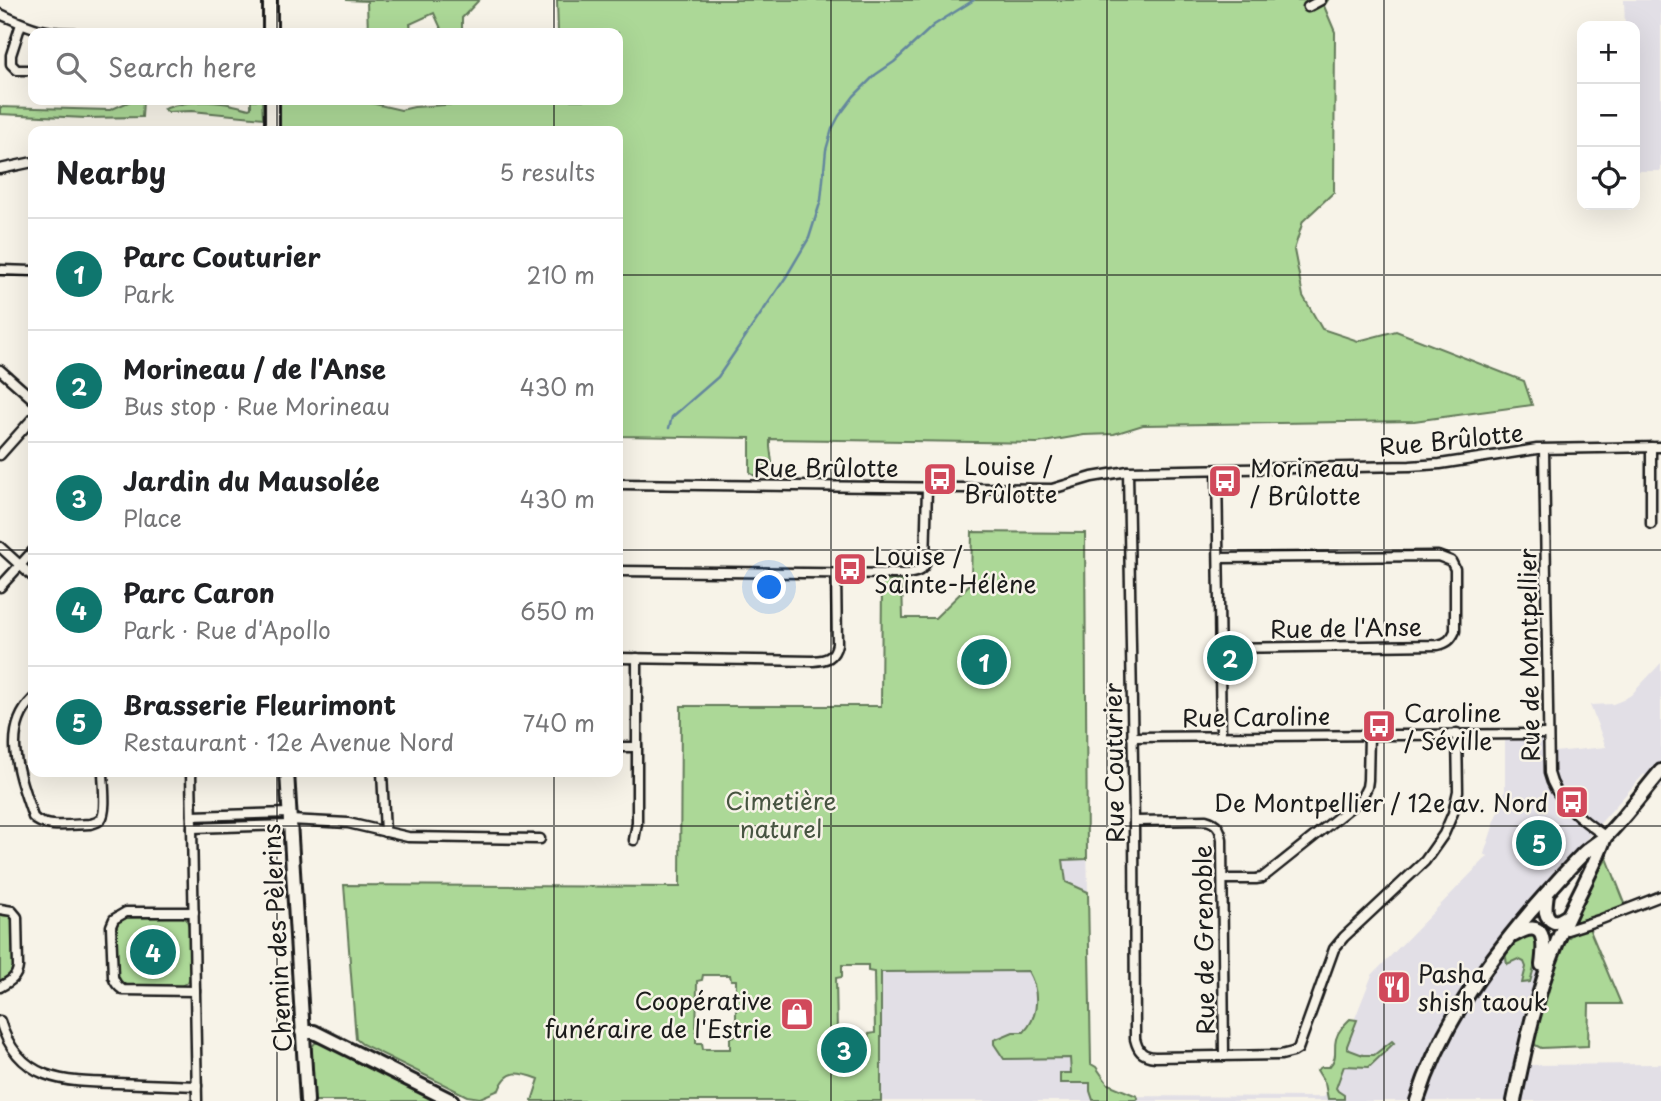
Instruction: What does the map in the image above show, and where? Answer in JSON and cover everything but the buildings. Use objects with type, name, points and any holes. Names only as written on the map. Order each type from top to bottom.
[{"type":"main road","points":[[270,0],[270,28]]},
{"type":"main road","points":[[272,105],[272,126]]},
{"type":"main road","points":[[1417,1101],[1430,1064],[1469,990],[1506,940],[1547,893],[1583,854],[1605,836],[1661,771]]},
{"type":"main road","name":"Chemin des Pèlerins","points":[[287,777],[307,1101]]},
{"type":"main road","points":[[1539,990],[1561,932],[1597,861],[1605,836]]},
{"type":"main road","points":[[1547,893],[1547,917],[1554,922],[1569,916]]},
{"type":"main road","points":[[1506,940],[1525,929],[1534,929],[1542,934],[1545,947],[1539,990],[1514,1101]]},
{"type":"main road","points":[[302,1032],[314,1032],[452,1101]]},
{"type":"street","points":[[1308,7],[1321,0]]},
{"type":"street","points":[[0,14],[33,28]]},
{"type":"street","points":[[21,24],[11,55],[11,64],[17,70],[28,70]]},
{"type":"street","points":[[0,169],[28,163]]},
{"type":"street","points":[[0,270],[28,271]]},
{"type":"street","points":[[0,370],[28,394]]},
{"type":"street","points":[[0,455],[28,424]]},
{"type":"street","points":[[1651,524],[1656,447]]},
{"type":"street","name":"Rue Brûlotte","points":[[623,484],[1052,489],[1092,477],[1128,471],[1425,466],[1544,449],[1656,447]]},
{"type":"street","name":"Rue de Montpellier","points":[[1544,449],[1549,773],[1554,789],[1589,825],[1605,836]]},
{"type":"street","points":[[1217,470],[1221,736]]},
{"type":"street","name":"Rue Couturier","points":[[1128,471],[1135,1039],[1141,1053],[1147,1056],[1224,1056]]},
{"type":"street","points":[[623,571],[905,574],[920,571],[925,564],[927,487]]},
{"type":"street","points":[[0,547],[28,573]]},
{"type":"street","name":"Rue de l'Anse","points":[[1219,558],[1438,556],[1451,561],[1455,569],[1455,631],[1447,643],[1220,648]]},
{"type":"street","points":[[0,587],[28,557]]},
{"type":"street","points":[[623,658],[827,659],[836,651],[838,644],[836,574]]},
{"type":"street","points":[[634,840],[637,823],[637,658]]},
{"type":"street","points":[[28,704],[16,722],[13,745],[17,769],[33,817],[37,821],[48,825],[90,824],[101,819],[104,806],[103,777]]},
{"type":"street","points":[[1224,1056],[1281,1055],[1298,1049],[1334,949],[1425,861],[1444,834],[1458,791],[1457,733]]},
{"type":"street","points":[[1223,879],[1262,878],[1361,799],[1368,780],[1369,734]]},
{"type":"street","name":"Rue Caroline","points":[[1132,737],[1548,734]]},
{"type":"street","points":[[623,747],[636,747]]},
{"type":"street","points":[[191,777],[197,1101]]},
{"type":"street","points":[[382,777],[385,832]]},
{"type":"street","points":[[192,816],[339,822],[408,837],[540,839]]},
{"type":"street","points":[[192,828],[290,819]]},
{"type":"street","name":"Rue de Grenoble","points":[[1134,821],[1206,820],[1213,822],[1220,830],[1223,879],[1224,1056]]},
{"type":"street","points":[[1561,932],[1661,896]]},
{"type":"street","points":[[0,909],[12,911],[17,917],[18,956],[18,972],[11,981],[0,987]]},
{"type":"street","points":[[194,912],[126,912],[114,919],[111,926],[113,977],[119,987],[123,990],[195,991]]},
{"type":"street","points":[[0,1021],[6,1037],[19,1057],[49,1077],[74,1082],[197,1086]]},
{"type":"shaded area","points":[[1624,0],[1661,0],[1661,171],[1640,171],[1640,21],[1625,21]]},
{"type":"shaded area","points":[[1661,663],[1661,789],[1644,774],[1500,936],[1507,940],[1542,934],[1539,990],[1521,1065],[1661,1064],[1661,1101],[881,1101],[881,842],[1087,842],[1092,1096],[1324,1097],[1372,975],[1488,856],[1484,854],[1505,790],[1505,738],[1553,737],[1554,752],[1606,747],[1590,705],[1613,704],[1623,700]]},
{"type":"green space","points":[[346,0],[479,0],[462,18],[462,28],[441,28],[434,13],[410,24],[411,28],[368,28],[367,1]]},
{"type":"green space","points":[[557,0],[1328,0],[1324,6],[1335,32],[1334,192],[1303,221],[1294,250],[1303,296],[1322,329],[1358,341],[1396,331],[1524,381],[1532,405],[1414,421],[1143,425],[1114,434],[1084,435],[1038,443],[770,439],[773,470],[766,469],[763,464],[757,477],[750,473],[750,438],[623,436],[623,126],[280,126],[280,105],[380,105],[401,110],[445,105],[623,105],[623,28],[558,28]]},
{"type":"green space","points":[[122,105],[143,105],[142,117],[86,118],[0,114],[0,107],[110,110]]},
{"type":"green space","points":[[175,105],[231,105],[251,108],[251,105],[262,105],[263,118],[192,111],[168,112],[164,109]]},
{"type":"green space","name":"Cimetière naturel","points":[[972,532],[1085,533],[1087,859],[1063,860],[1066,882],[1088,892],[1091,1064],[1108,1084],[1137,1096],[1136,1100],[1093,1100],[1090,1083],[1060,1083],[1060,1073],[1071,1073],[1070,1058],[1004,1059],[994,1040],[1013,1032],[1024,1032],[1033,1018],[1036,994],[1028,971],[881,972],[881,1101],[532,1101],[539,1079],[520,1074],[510,1075],[499,1090],[480,1098],[467,1096],[356,1039],[344,885],[680,887],[681,706],[881,706],[882,581],[902,581],[903,618],[935,618],[971,583]],"holes":[[[842,965],[868,965],[868,971],[874,972],[875,1033],[869,1034],[868,1038],[842,1039],[842,1033],[837,1033],[836,978],[842,977]],[[703,975],[730,975],[731,980],[736,980],[736,1036],[730,1037],[730,1049],[703,1049],[702,1043],[696,1043],[697,981],[702,980]]]},
{"type":"green space","points":[[1607,858],[1626,906],[1577,923],[1574,917]]},
{"type":"green space","points":[[0,915],[11,916],[13,920],[13,968],[10,974],[0,981]]},
{"type":"green space","points":[[186,919],[189,926],[188,982],[181,986],[121,983],[117,974],[117,925],[120,920]]},
{"type":"green space","points":[[1589,928],[1621,1004],[1589,1004],[1588,1046],[1541,1048],[1534,1042],[1558,955],[1569,937]]},
{"type":"green space","points":[[1521,934],[1537,935],[1540,946],[1530,982],[1522,983],[1526,967],[1524,962],[1518,959],[1507,964],[1505,952]]},
{"type":"green space","points":[[1350,1019],[1357,1020],[1347,1049],[1363,1055],[1374,1055],[1392,1041],[1394,1043],[1369,1067],[1344,1066],[1336,1088],[1344,1095],[1344,1099],[1328,1099],[1325,1083],[1317,1070],[1329,1067],[1332,1063],[1337,1036]]},
{"type":"green space","points":[[315,1043],[322,1043],[437,1101],[313,1101],[310,1049]]},
{"type":"waterway","points":[[669,428],[672,417],[718,377],[786,277],[809,238],[821,200],[826,150],[839,116],[875,75],[894,62],[934,25],[974,0]]},
{"type":"place","name":"Louise / Brûlotte","points":[[940,479]]},
{"type":"place","name":"Morineau / Brûlotte","points":[[1225,481]]},
{"type":"place","name":"Louise / Sainte-Hélène","points":[[850,569]]},
{"type":"place","name":"Morineau / de l'Anse","points":[[1230,658]]},
{"type":"place","name":"Parc Couturier","points":[[984,662]]},
{"type":"place","name":"Caroline / Séville","points":[[1379,726]]},
{"type":"place","name":"De Montpellier / 12e av. Nord","points":[[1572,802]]},
{"type":"place","name":"Brasserie Fleurimont","points":[[1539,843]]},
{"type":"place","name":"Parc Caron","points":[[153,952]]},
{"type":"place","name":"Pasha shish taouk","points":[[1394,987]]},
{"type":"place","name":"Coopérative funéraire de l'Estrie","points":[[797,1014]]},
{"type":"place","name":"Jardin du Mausolée","points":[[844,1050]]}]
